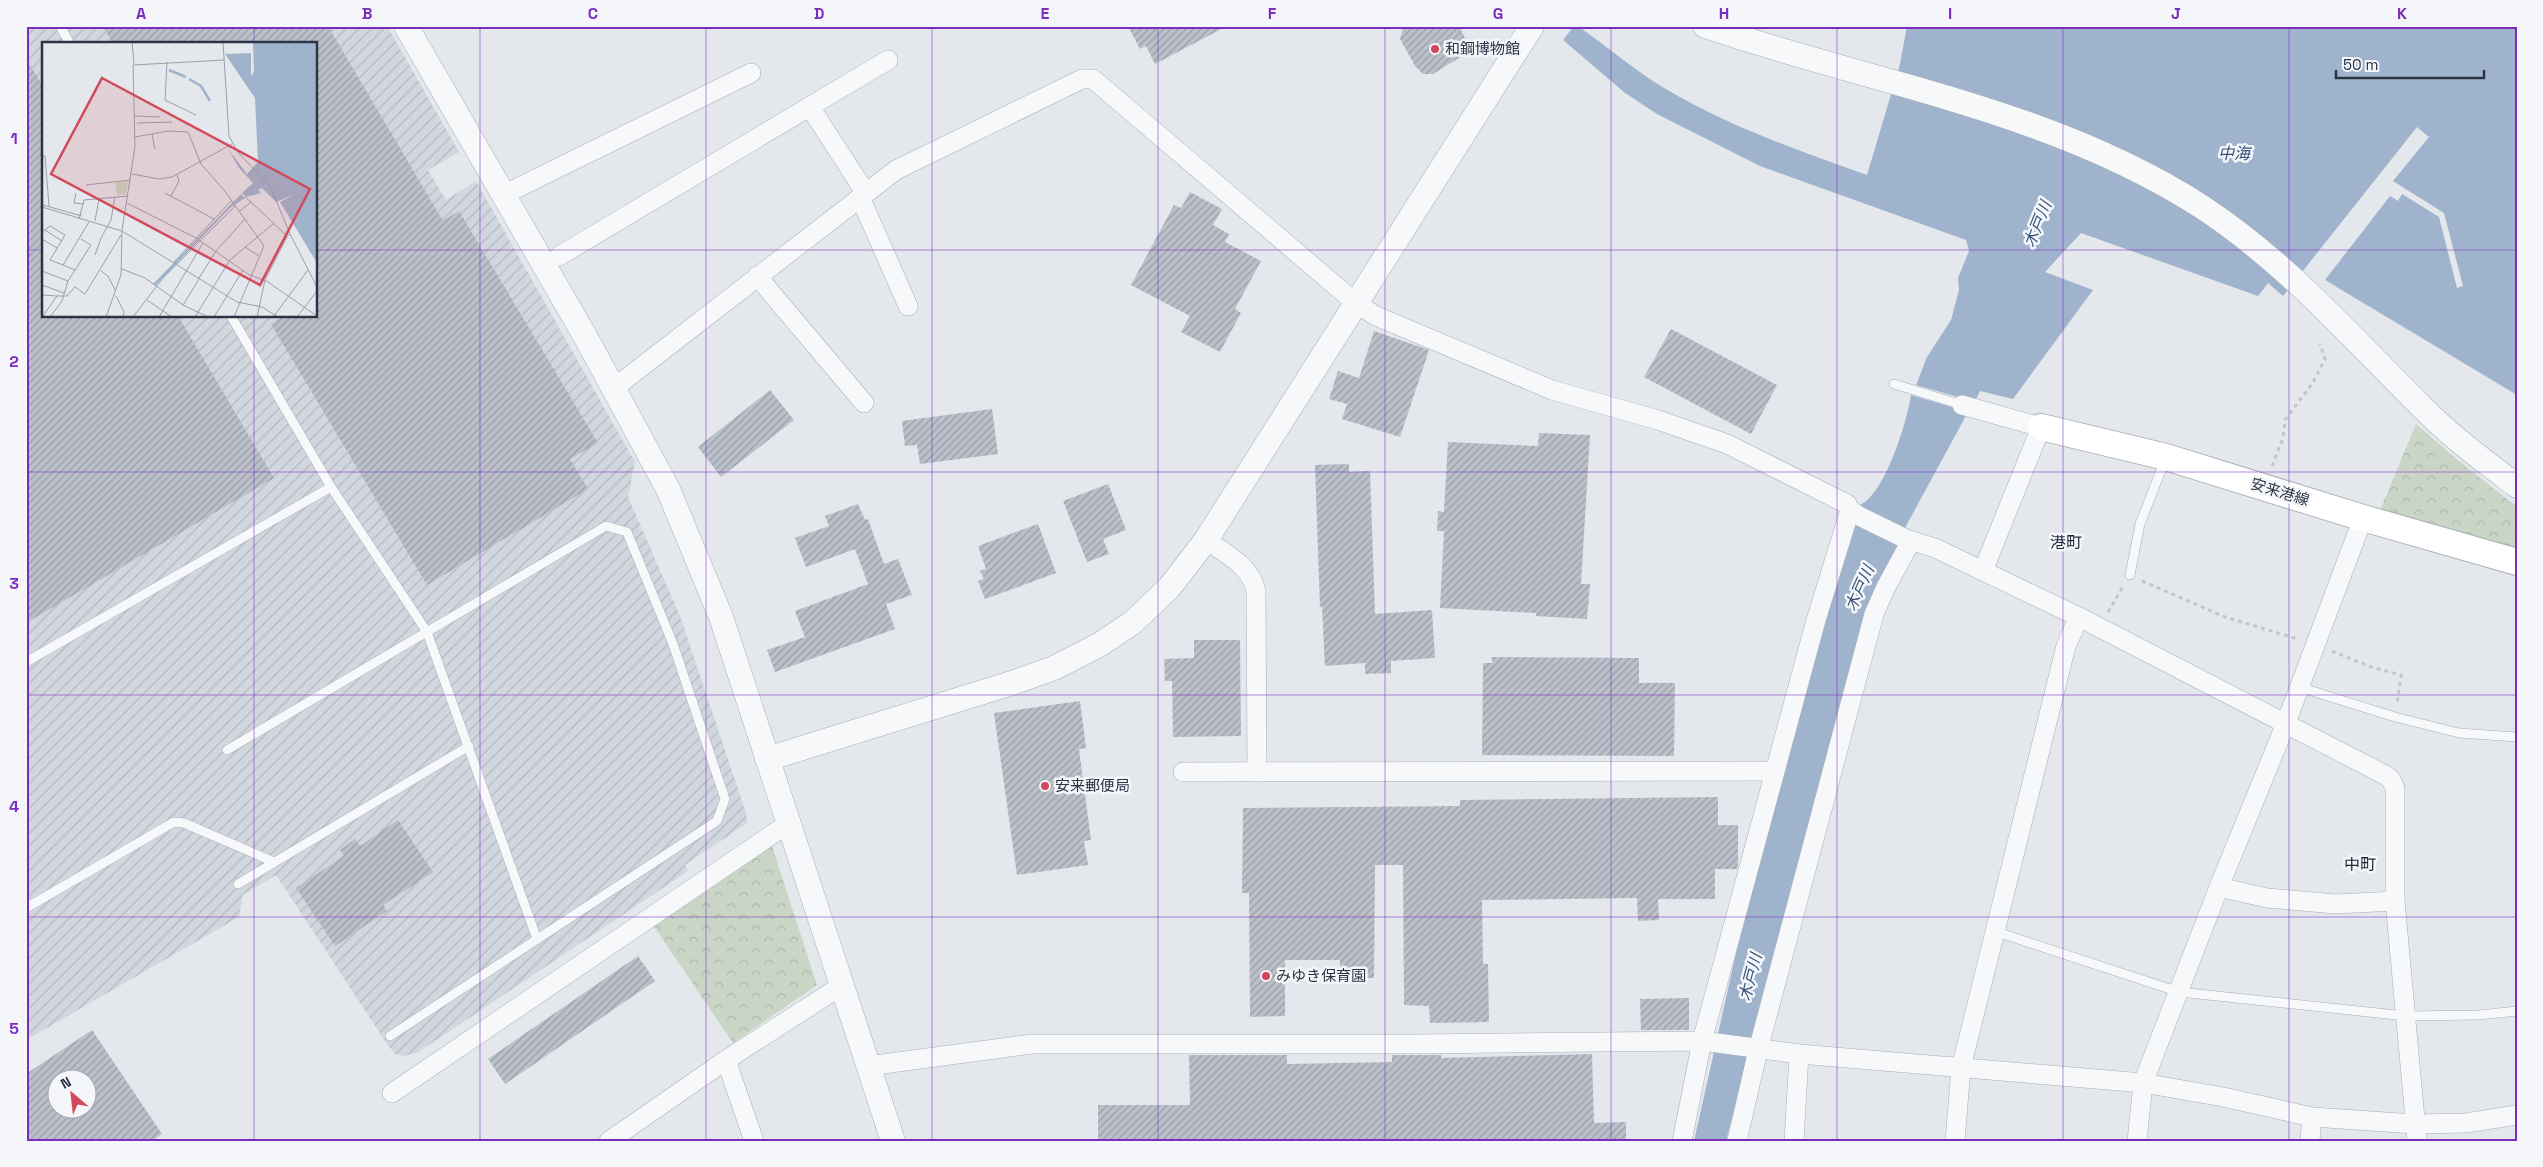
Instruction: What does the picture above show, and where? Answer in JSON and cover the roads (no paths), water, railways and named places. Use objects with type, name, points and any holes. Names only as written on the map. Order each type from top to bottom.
[{"type":"main road","name":"安来港線","points":[[2041,427],[2166,457],[2363,518],[2517,562]]},
{"type":"street","points":[[406,26],[505,194],[614,388],[668,489],[717,608],[892,1141]]},
{"type":"street","points":[[767,759],[1012,683],[1054,668],[1084,653],[1132,624],[1169,588],[1206,540],[1532,26]]},
{"type":"street","points":[[1705,26],[2010,117],[2096,150],[2166,185],[2203,208],[2265,254],[2328,311],[2422,408],[2517,486]]},
{"type":"street","points":[[560,256],[888,60]]},
{"type":"street","points":[[505,194],[751,74]]},
{"type":"street","points":[[614,388],[862,194],[905,166],[1082,79],[1093,79],[1357,304],[1392,323],[1552,390],[1658,420],[1727,444],[1847,504],[1855,513],[1908,540],[1935,548],[2079,618],[2387,776],[2392,781],[2395,789],[2395,901],[2416,1132]]},
{"type":"street","points":[[810,107],[862,194],[908,306]]},
{"type":"street","points":[[757,276],[864,403]]},
{"type":"street","points":[[1962,405],[2041,427],[1983,571]]},
{"type":"street","points":[[1682,1141],[1705,1041],[1816,620],[1855,513]]},
{"type":"street","points":[[2137,1141],[2143,1083],[2219,887],[2286,723],[2363,518]]},
{"type":"street","points":[[1206,540],[1245,567],[1250,574],[1256,591],[1257,772]]},
{"type":"street","points":[[1737,1141],[1756,1050],[1874,614],[1908,540]]},
{"type":"street","points":[[1955,1141],[1961,1068],[2066,646],[2079,618]]},
{"type":"street","points":[[1183,772],[1775,771]]},
{"type":"street","points":[[392,1093],[789,823]]},
{"type":"street","points":[[2219,887],[2267,898],[2336,904],[2395,901]]},
{"type":"street","points":[[609,1141],[726,1060],[841,986]]},
{"type":"street","points":[[868,1066],[1032,1044],[1417,1044],[1705,1041],[1756,1050],[2022,1075],[2143,1083],[2223,1097],[2312,1117],[2416,1132],[2517,1115]]},
{"type":"street","points":[[1794,1141],[1799,1054]]},
{"type":"street","points":[[726,1060],[754,1141]]},
{"type":"street","points":[[2310,1141],[2312,1117]]},
{"type":"lane","points":[[60,26],[69,42]]},
{"type":"lane","points":[[232,318],[331,487],[427,632],[537,939]]},
{"type":"lane","points":[[1894,384],[1962,405]]},
{"type":"lane","points":[[2130,575],[2140,524],[2166,457]]},
{"type":"lane","points":[[26,662],[331,487]]},
{"type":"lane","points":[[227,750],[606,526],[627,532],[673,644],[725,799],[717,820],[390,1036]]},
{"type":"lane","points":[[2299,688],[2395,717],[2459,733],[2517,737]]},
{"type":"lane","points":[[238,884],[469,746]]},
{"type":"lane","points":[[26,908],[174,822],[184,823],[274,862]]},
{"type":"lane","points":[[1994,931],[2179,992],[2406,1016],[2479,1015],[2517,1011]]},
{"type":"water","name":"中海","points":[[1574,26],[1578,26],[1659,85],[1694,105],[1767,138],[1867,175],[1900,64],[1907,26],[2517,26],[2517,395],[2325,280],[2390,196],[2398,201],[2402,194],[2439,217],[2457,288],[2463,286],[2444,213],[2393,181],[2429,137],[2417,127],[2283,296],[2268,283],[2258,296],[2081,233],[2045,272],[2093,290],[2013,399],[1980,391],[1975,402],[1916,385],[1927,357],[1951,320],[1959,290],[1958,278],[1969,251],[1966,240],[1760,166],[1657,114],[1625,93],[1563,40]]},
{"type":"water","name":"木戸川","points":[[1911,395],[1968,412],[1906,526],[1902,542],[1874,589],[1726,1141],[1694,1141],[1743,922],[1813,659],[1860,505],[1878,487],[1886,472],[1900,439]]},
{"type":"place","name":"和鋼博物館","points":[[1435,49]]},
{"type":"place","name":"安来郵便局","points":[[1045,786]]},
{"type":"place","name":"みゆき保育園","points":[[1266,976]]},
{"type":"district","name":"港町","points":[[2066,542]]},
{"type":"district","name":"中町","points":[[2360,864]]}]
